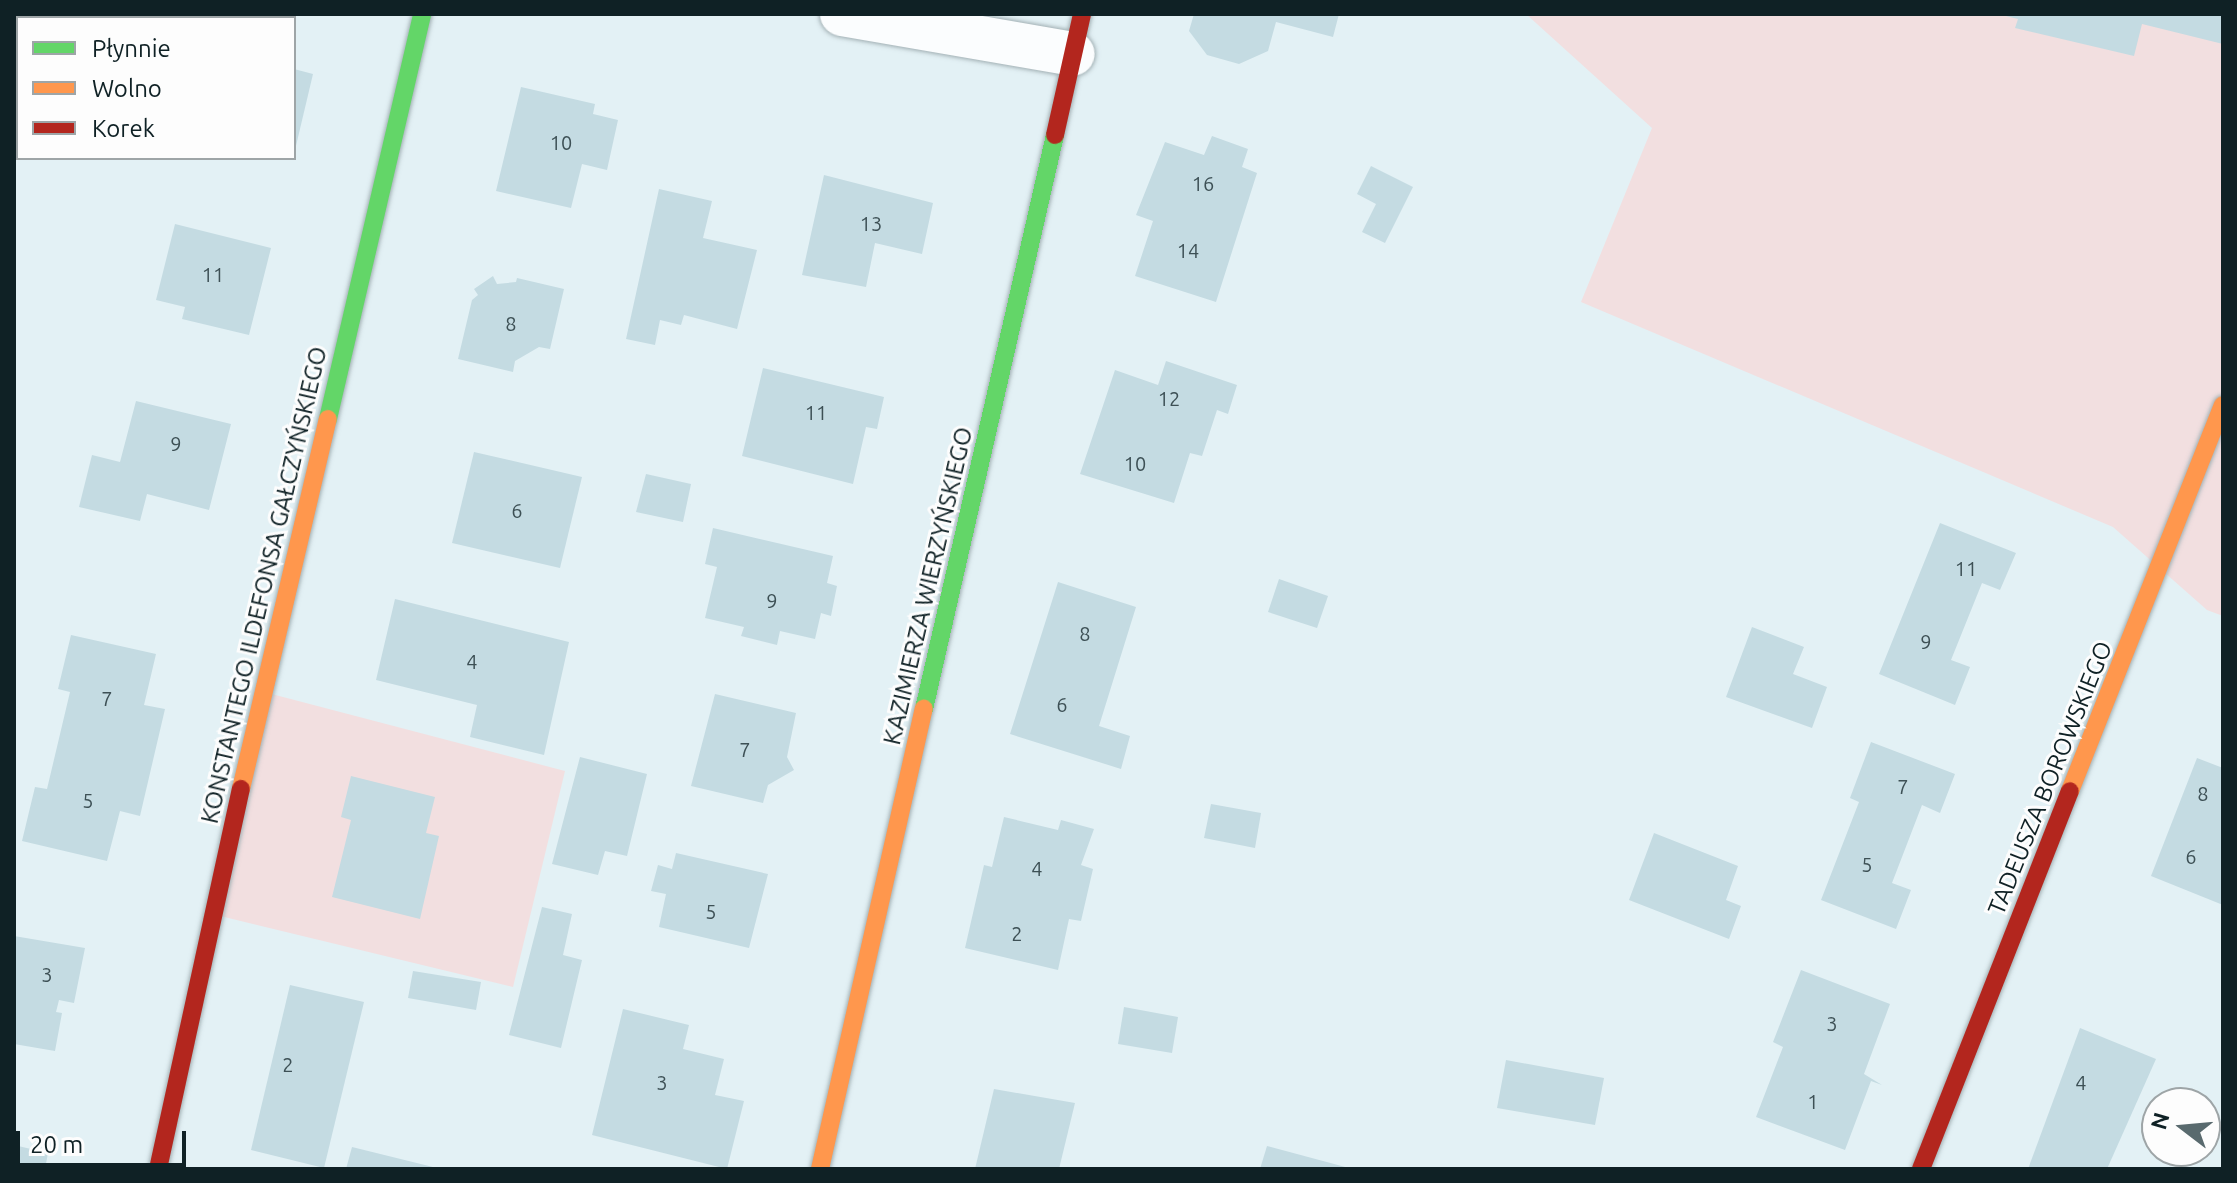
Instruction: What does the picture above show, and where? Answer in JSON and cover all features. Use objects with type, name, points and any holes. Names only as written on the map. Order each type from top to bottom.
[{"type":"street","name":"KONSTANTEGO ILDEFONSA GAŁCZYŃSKIEGO","points":[[158,1169],[215,899],[422,14]]},
{"type":"street","points":[[842,14],[1078,34]]},
{"type":"street","name":"KAZIMIERZA WIERZYŃSKIEGO","points":[[820,1169],[1078,34]]},
{"type":"street","name":"TADEUSZA BOROWSKIEGO","points":[[1921,1169],[2223,405]]},
{"type":"shaded area","points":[[1526,14],[2223,14],[2223,616],[2207,610],[2113,527],[1581,302],[1652,128]]},
{"type":"shaded area","points":[[264,692],[565,771],[513,987],[212,914]]},
{"type":"building","points":[[1194,14],[1339,14],[1333,37],[1276,22],[1268,51],[1239,64],[1207,55],[1189,31]]},
{"type":"building","points":[[2223,14],[2223,44],[2142,24],[2134,56],[2015,28],[2018,19],[2002,15]]},
{"type":"building","points":[[14,15],[18,16],[14,117]]},
{"type":"building","points":[[296,70],[313,74],[296,146]]},
{"type":"building","points":[[521,87],[595,104],[593,114],[618,120],[607,170],[582,164],[571,208],[496,191]]},
{"type":"building","points":[[1212,136],[1248,149],[1242,167],[1257,173],[1216,302],[1135,276],[1153,221],[1136,215],[1165,142],[1204,155]]},
{"type":"building","points":[[1371,166],[1413,187],[1385,243],[1362,232],[1376,204],[1357,194]]},
{"type":"building","points":[[824,175],[933,203],[922,254],[875,243],[866,287],[802,275]]},
{"type":"building","points":[[659,189],[712,201],[703,238],[757,250],[737,329],[684,315],[681,325],[660,320],[655,345],[626,339]]},
{"type":"building","points":[[175,224],[271,248],[249,335],[182,319],[185,307],[156,300]]},
{"type":"building","points":[[493,276],[497,284],[516,282],[517,278],[564,289],[550,349],[539,347],[515,361],[513,372],[458,359],[472,300],[478,295],[474,289]]},
{"type":"building","points":[[1166,361],[1237,385],[1228,414],[1217,410],[1202,456],[1190,453],[1174,503],[1080,474],[1115,370],[1158,385]]},
{"type":"building","points":[[763,368],[884,397],[877,429],[866,427],[853,484],[742,456]]},
{"type":"building","points":[[136,401],[231,424],[209,510],[147,494],[140,521],[79,507],[92,455],[120,462]]},
{"type":"building","points":[[474,452],[582,477],[560,568],[452,543]]},
{"type":"building","points":[[646,474],[691,484],[683,522],[636,512]]},
{"type":"building","points":[[1940,523],[2016,553],[2000,590],[1982,583],[1951,660],[1970,667],[1955,705],[1879,674]]},
{"type":"building","points":[[713,528],[833,556],[827,583],[837,586],[831,616],[821,613],[815,639],[780,631],[777,645],[741,636],[744,627],[705,618],[717,567],[705,564]]},
{"type":"building","points":[[1279,579],[1328,596],[1317,628],[1268,612]]},
{"type":"building","points":[[1058,582],[1136,607],[1099,726],[1130,736],[1121,769],[1010,734]]},
{"type":"building","points":[[395,599],[569,642],[544,755],[470,737],[477,705],[376,680]]},
{"type":"building","points":[[1752,627],[1804,647],[1793,674],[1827,687],[1812,728],[1726,697]]},
{"type":"building","points":[[71,635],[156,654],[144,705],[165,709],[140,816],[120,811],[107,861],[22,841],[35,787],[47,789],[70,692],[58,689]]},
{"type":"building","points":[[715,694],[796,713],[787,757],[794,770],[768,785],[763,803],[691,786]]},
{"type":"building","points":[[1871,742],[1955,774],[1940,813],[1922,805],[1892,883],[1911,890],[1896,929],[1821,900],[1859,802],[1850,798]]},
{"type":"building","points":[[580,757],[647,774],[627,856],[605,851],[598,875],[552,864]]},
{"type":"building","points":[[2197,758],[2223,768],[2223,905],[2151,876]]},
{"type":"building","points":[[351,776],[435,797],[426,833],[439,836],[420,919],[332,897],[351,820],[341,817]]},
{"type":"building","points":[[1211,804],[1261,813],[1255,848],[1204,838]]},
{"type":"building","points":[[1004,817],[1058,830],[1061,820],[1094,829],[1081,865],[1093,869],[1081,921],[1069,919],[1058,970],[965,948],[984,865],[992,867]]},
{"type":"building","points":[[1654,833],[1738,866],[1726,900],[1741,906],[1729,939],[1629,900]]},
{"type":"building","points":[[676,853],[768,874],[749,948],[659,927],[666,894],[651,891],[658,865],[672,869]]},
{"type":"building","points":[[542,907],[572,914],[563,955],[582,960],[561,1048],[509,1035]]},
{"type":"building","points":[[14,936],[85,948],[74,1003],[59,1000],[56,1012],[62,1013],[55,1051],[14,1044]]},
{"type":"building","points":[[1801,970],[1890,1004],[1864,1074],[1882,1085],[1871,1081],[1845,1150],[1756,1117],[1783,1047],[1773,1042]]},
{"type":"building","points":[[413,971],[481,982],[476,1010],[408,998]]},
{"type":"building","points":[[290,985],[364,1002],[324,1168],[251,1150]]},
{"type":"building","points":[[1124,1007],[1178,1017],[1172,1053],[1118,1044]]},
{"type":"building","points":[[623,1009],[689,1025],[683,1049],[724,1059],[715,1095],[744,1101],[727,1169],[592,1135]]},
{"type":"building","points":[[2080,1028],[2156,1059],[2107,1169],[2028,1169]]},
{"type":"building","points":[[1506,1060],[1604,1078],[1595,1125],[1497,1108]]},
{"type":"building","points":[[994,1089],[1075,1103],[1059,1169],[975,1169]]},
{"type":"building","points":[[14,1145],[48,1153],[45,1169],[14,1169]]},
{"type":"building","points":[[1267,1146],[1349,1168],[1349,1169],[1260,1169]]},
{"type":"building","points":[[352,1147],[437,1168],[437,1169],[346,1169]]},
{"type":"traffic: fast","points":[[328,419],[422,14]]},
{"type":"traffic: fast","points":[[924,709],[1055,135]]},
{"type":"traffic: slow","points":[[2070,791],[2223,405]]},
{"type":"traffic: slow","points":[[241,789],[328,419]]},
{"type":"traffic: slow","points":[[820,1169],[924,709]]},
{"type":"traffic: jam","points":[[1055,135],[1082,14]]},
{"type":"traffic: jam","points":[[158,1169],[241,789]]},
{"type":"traffic: jam","points":[[1921,1169],[2070,791]]}]
